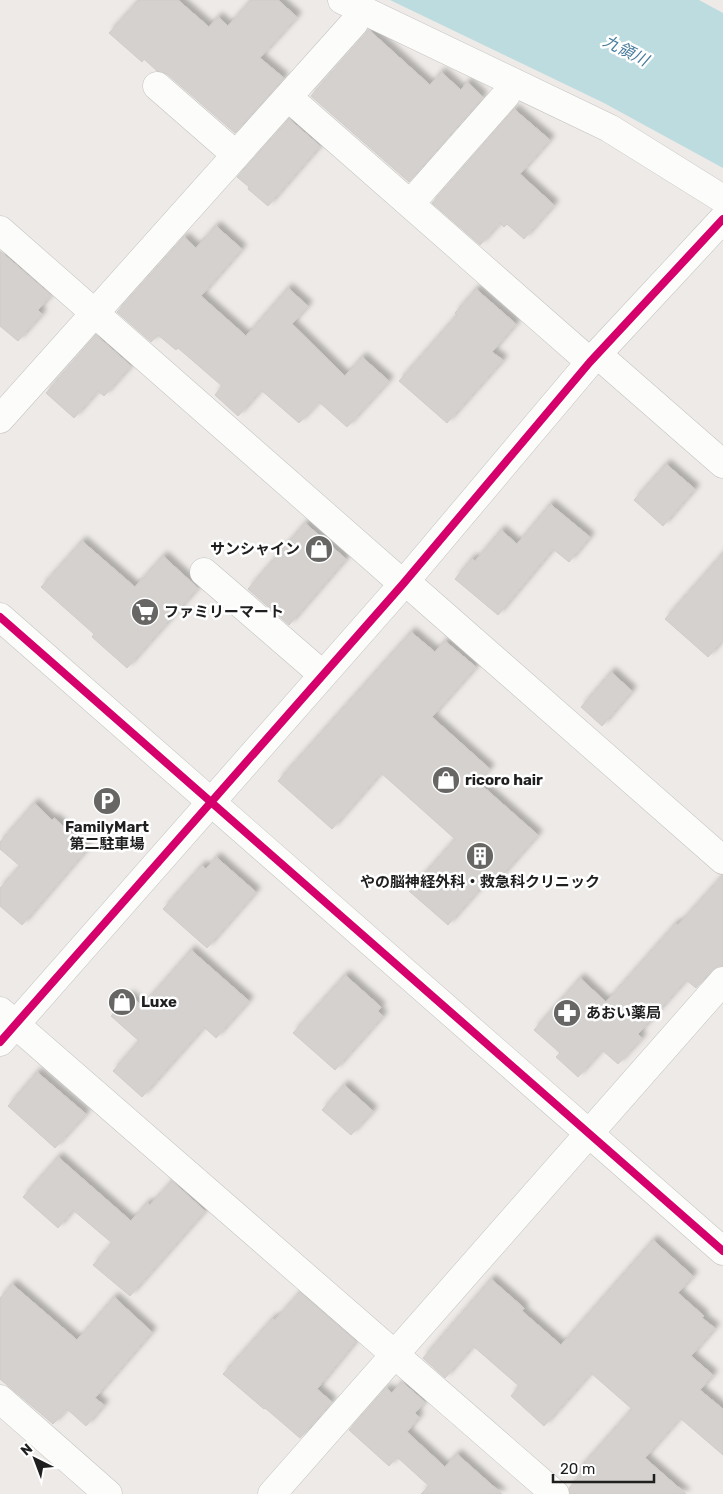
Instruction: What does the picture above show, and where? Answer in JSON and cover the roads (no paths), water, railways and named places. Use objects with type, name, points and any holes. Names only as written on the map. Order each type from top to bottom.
[{"type":"street","points":[[351,5],[609,128],[723,198]]},
{"type":"street","points":[[0,419],[354,23],[351,5]]},
{"type":"street","points":[[410,204],[506,95],[512,82]]},
{"type":"street","points":[[157,86],[236,155]]},
{"type":"street","points":[[288,97],[410,204],[593,358],[723,464]]},
{"type":"street","points":[[556,1494],[395,1355],[5,1026],[211,803],[404,583],[593,358],[723,219]]},
{"type":"street","points":[[0,230],[723,860]]},
{"type":"street","points":[[204,572],[323,675]]},
{"type":"street","points":[[0,617],[723,1252]]},
{"type":"street","points":[[272,1494],[723,982]]},
{"type":"street","points":[[0,1399],[108,1494]]},
{"type":"water","name":"九領川","points":[[390,0],[699,0],[723,13],[723,168],[604,103]]},
{"type":"place","name":"サンシャイン","points":[[319,549]]},
{"type":"place","name":"ファミリーマート","points":[[145,612]]},
{"type":"place","name":"ricoro hair","points":[[446,780]]},
{"type":"place","name":"FamilyMart 第二駐車場","points":[[107,801]]},
{"type":"place","name":"やの脳神経外科・救急科クリニック","points":[[480,856]]},
{"type":"place","name":"Luxe","points":[[122,1002]]},
{"type":"place","name":"あおい薬局","points":[[567,1013]]}]
